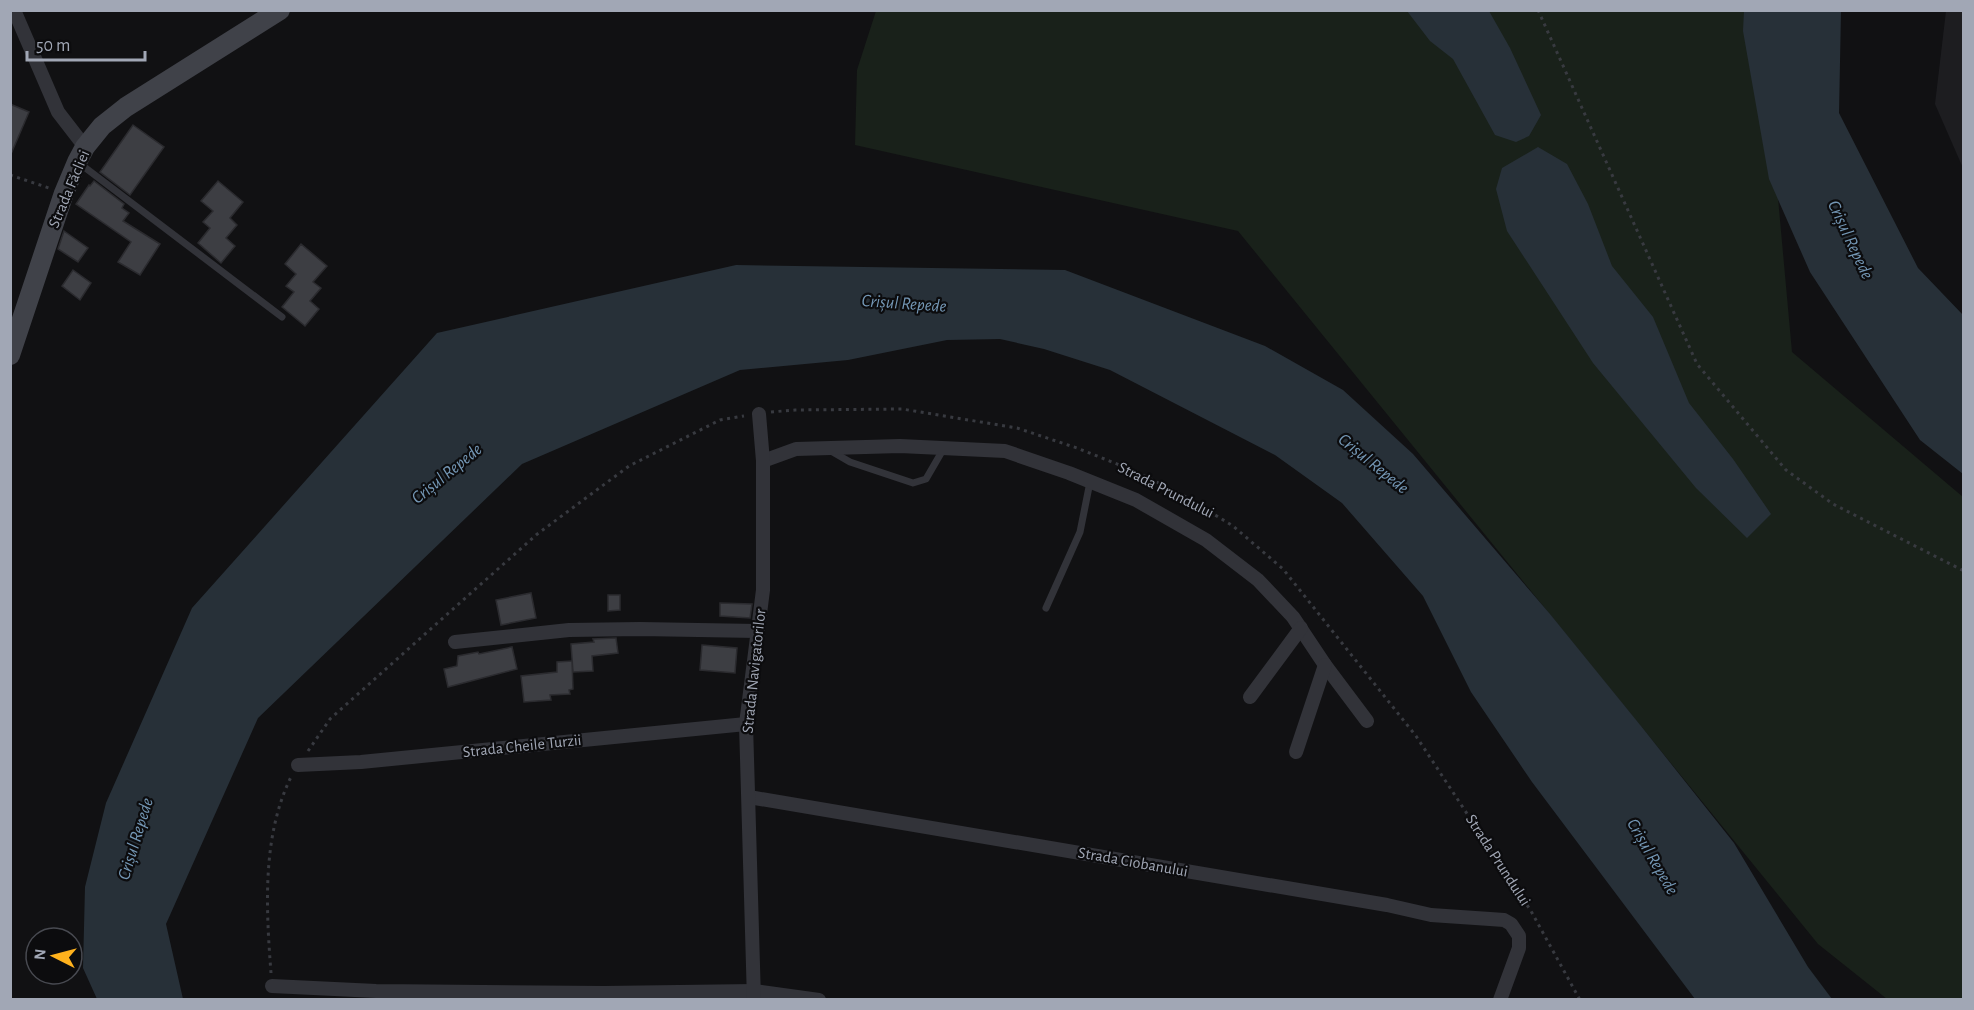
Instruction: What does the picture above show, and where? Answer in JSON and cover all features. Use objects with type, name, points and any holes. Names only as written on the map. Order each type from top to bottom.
[{"type":"street","points":[[14,10],[58,112],[81,155]]},
{"type":"street","name":"Strada Făcliei","points":[[10,355],[64,193],[81,155],[102,126],[126,107],[280,10]]},
{"type":"street","name":"Strada Navigatorilor","points":[[754,995],[746,724],[764,590],[764,461],[759,414]]},
{"type":"street","name":"Strada Prundului","points":[[764,461],[796,449],[900,446],[1005,451],[1136,500],[1206,540],[1258,580],[1293,616],[1325,665],[1367,721]]},
{"type":"street","points":[[1250,697],[1301,627]]},
{"type":"street","points":[[455,642],[569,630],[640,628],[757,631]]},
{"type":"street","points":[[1296,752],[1325,665]]},
{"type":"street","name":"Strada Cheile Turzii","points":[[298,765],[361,762],[746,724]]},
{"type":"street","name":"Strada Ciobanului","points":[[749,797],[1387,905],[1431,915],[1504,920],[1516,927],[1519,948],[1500,999]]},
{"type":"street","points":[[272,986],[376,992],[754,995],[819,999]]},
{"type":"lane","points":[[81,155],[282,317]]},
{"type":"lane","points":[[829,449],[850,462],[913,483],[926,479],[944,448]]},
{"type":"lane","points":[[1046,608],[1080,532],[1090,482]]},
{"type":"path","points":[[1538,10],[1698,364],[1786,470],[1833,504],[1964,571]]},
{"type":"path","points":[[10,175],[64,193]]},
{"type":"path","name":"Strada Prundului","points":[[759,414],[795,410],[902,409],[1017,428],[1077,448],[1137,472],[1186,497],[1223,520],[1283,569],[1416,736],[1531,911],[1580,999]]},
{"type":"shaded area","points":[[876,11],[1761,11],[1792,352],[1963,497],[1963,999],[1887,999],[1818,944],[1238,231],[855,145],[857,70]]},
{"type":"shaded area","points":[[1946,11],[1963,11],[1963,168],[1935,104]]},
{"type":"water","points":[[1407,11],[1489,11],[1510,48],[1541,115],[1529,136],[1516,142],[1495,135],[1453,59],[1430,41]]},
{"type":"water","name":"Crișul Repede","points":[[1744,11],[1841,11],[1839,113],[1918,268],[1963,315],[1963,474],[1920,440],[1810,272],[1769,179],[1743,31]]},
{"type":"water","points":[[1538,147],[1567,164],[1588,204],[1612,266],[1653,317],[1689,403],[1733,459],[1771,514],[1747,538],[1696,488],[1593,363],[1507,231],[1496,189],[1502,168]]},
{"type":"water","name":"Crișul Repede","points":[[736,265],[1065,270],[1265,346],[1343,390],[1413,454],[1550,614],[1734,843],[1808,967],[1832,999],[1695,999],[1532,782],[1471,692],[1423,596],[1342,503],[1275,455],[1110,370],[1044,349],[1000,339],[947,340],[848,360],[740,370],[522,464],[258,718],[166,924],[183,999],[97,999],[84,970],[85,887],[106,803],[192,608],[437,333]]},
{"type":"building","points":[[10,104],[29,112],[11,154],[10,154]]},
{"type":"building","points":[[133,125],[164,147],[130,195],[100,172]]},
{"type":"building","points":[[94,181],[124,204],[122,208],[129,213],[123,221],[160,244],[140,275],[118,262],[131,242],[76,204]]},
{"type":"building","points":[[218,181],[243,202],[230,218],[237,225],[226,238],[235,246],[221,263],[198,243],[210,228],[203,222],[213,211],[201,201]]},
{"type":"building","points":[[64,231],[88,248],[78,262],[58,249]]},
{"type":"building","points":[[301,244],[327,266],[313,282],[321,288],[310,301],[319,309],[305,326],[282,307],[294,292],[286,286],[296,274],[285,264]]},
{"type":"building","points":[[73,270],[91,283],[80,300],[62,286]]},
{"type":"building","points":[[531,593],[536,618],[501,625],[496,600]]},
{"type":"building","points":[[608,595],[620,595],[620,610],[608,611]]},
{"type":"building","points":[[720,603],[752,604],[750,618],[720,616]]},
{"type":"building","points":[[616,638],[618,653],[592,656],[593,671],[573,672],[571,644],[594,642],[593,639]]},
{"type":"building","points":[[702,645],[737,648],[735,673],[700,670]]},
{"type":"building","points":[[512,647],[517,669],[448,687],[444,669],[457,666],[458,656]]},
{"type":"building","points":[[572,661],[573,689],[569,690],[570,694],[550,695],[551,700],[524,702],[521,676],[557,672],[557,662]]}]
